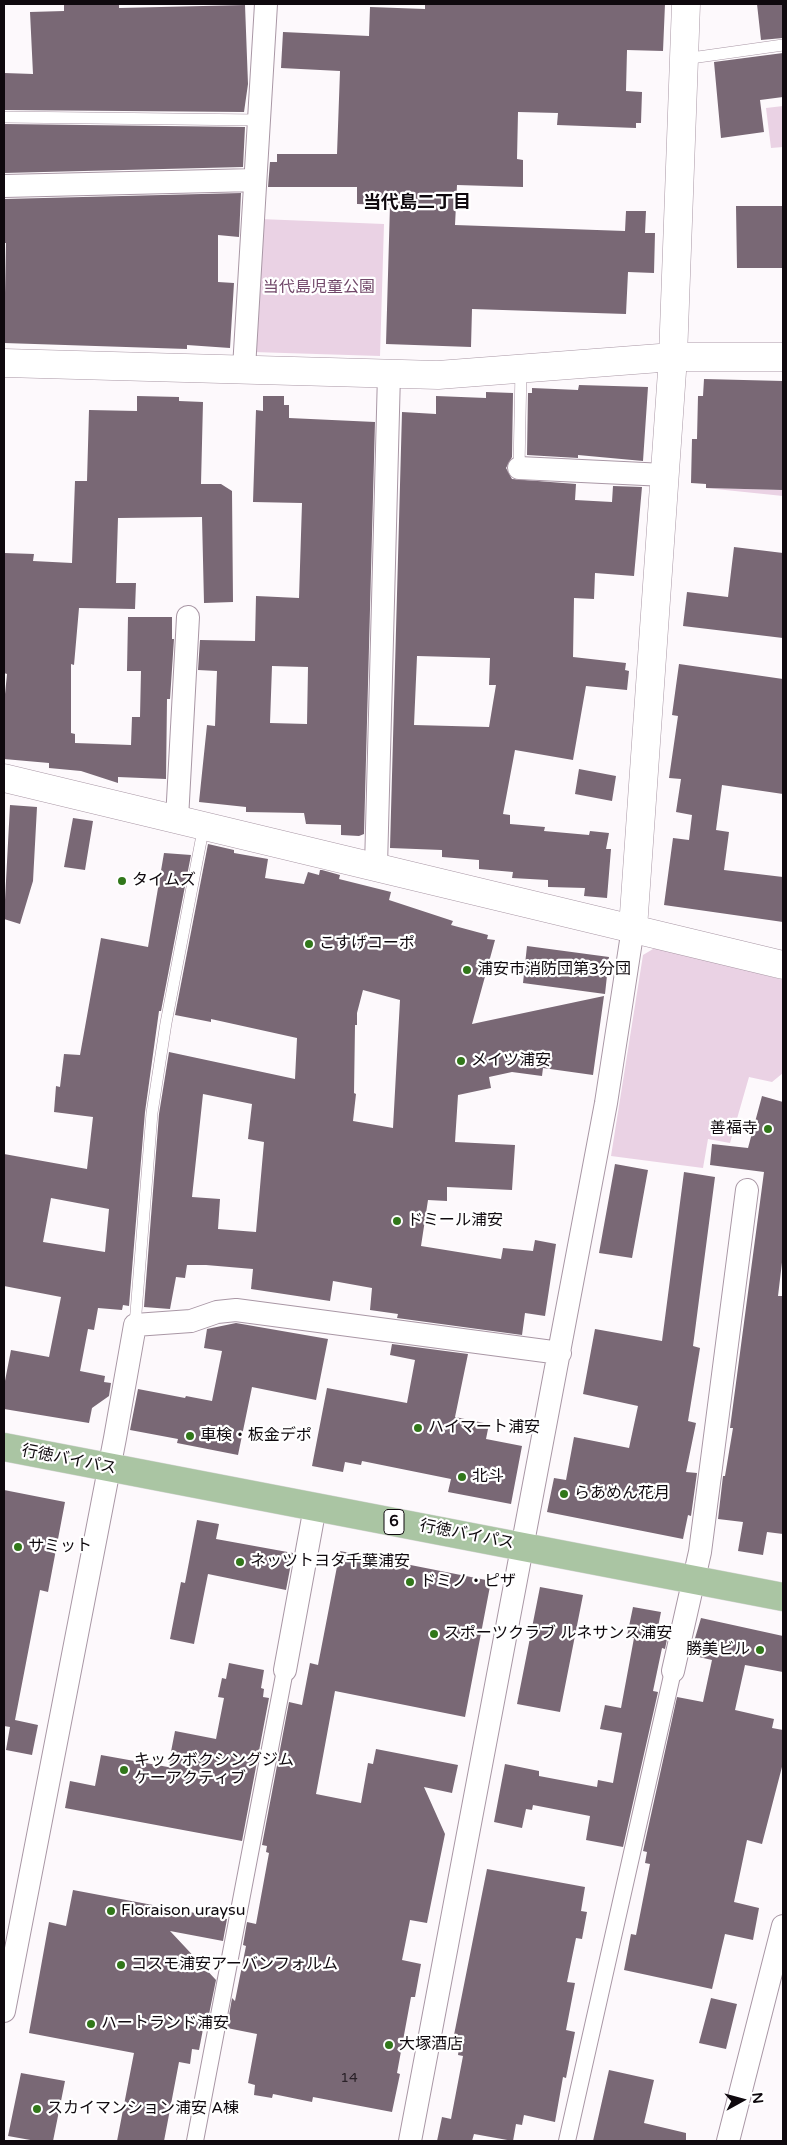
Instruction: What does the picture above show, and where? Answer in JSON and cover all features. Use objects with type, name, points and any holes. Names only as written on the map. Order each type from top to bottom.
[{"type":"main road","name":"行徳バイパス","points":[[4,1448],[783,1597]]},
{"type":"street","points":[[244,368],[266,4]]},
{"type":"street","points":[[410,2141],[606,1103],[633,928],[673,357],[686,4]]},
{"type":"street","points":[[4,186],[255,180]]},
{"type":"street","points":[[4,362],[438,375],[673,357],[783,357]]},
{"type":"street","points":[[376,866],[389,374]]},
{"type":"street","points":[[520,468],[665,475]]},
{"type":"street","points":[[177,819],[188,617]]},
{"type":"street","points":[[4,778],[783,965]]},
{"type":"street","points":[[567,2141],[694,1580],[701,1542],[747,1190]]},
{"type":"street","points":[[4,2011],[109,1468],[134,1325],[190,1321],[217,1312],[236,1310],[560,1353]]},
{"type":"street","points":[[195,2141],[315,1507]]},
{"type":"street","points":[[728,2141],[783,1926]]},
{"type":"lane","points":[[684,59],[783,45]]},
{"type":"lane","points":[[4,117],[259,120]]},
{"type":"lane","points":[[520,468],[521,369]]},
{"type":"lane","points":[[134,1325],[152,1113],[166,1023],[204,826]]},
{"type":"green space","points":[[783,106],[783,147],[771,148],[766,108]]},
{"type":"green space","name":"当代島児童公園","points":[[260,219],[384,224],[380,356],[253,352]]},
{"type":"green space","points":[[706,488],[783,490],[783,496]]},
{"type":"green space","points":[[658,946],[783,980],[783,1073],[772,1082],[749,1077],[730,1143],[708,1139],[703,1168],[611,1156],[643,955]]},
{"type":"building","points":[[64,4],[119,4],[119,8],[245,5],[248,84],[244,112],[4,110],[4,73],[33,74],[30,12],[64,11]]},
{"type":"building","points":[[425,4],[665,4],[663,51],[627,50],[626,91],[642,92],[641,123],[636,123],[636,128],[557,125],[558,113],[518,112],[517,159],[523,160],[523,187],[457,185],[455,225],[625,231],[626,211],[646,211],[645,233],[655,233],[654,273],[628,272],[626,314],[472,309],[471,347],[386,344],[390,205],[357,204],[357,187],[268,187],[270,162],[277,162],[277,154],[337,154],[340,71],[281,68],[283,32],[369,36],[370,7],[425,9]]},
{"type":"building","points":[[757,4],[783,4],[783,38],[761,40]]},
{"type":"building","points":[[783,53],[783,97],[760,100],[764,132],[721,138],[714,62]]},
{"type":"building","points":[[4,124],[245,127],[243,167],[4,173]]},
{"type":"building","points":[[241,193],[239,237],[218,235],[218,282],[234,283],[230,348],[187,345],[187,349],[4,343],[6,243],[4,243],[4,199]]},
{"type":"building","points":[[736,206],[783,206],[783,268],[737,268]]},
{"type":"building","points":[[704,379],[783,381],[783,490],[706,488],[706,484],[691,483],[692,439],[697,439],[698,396],[703,396]]},
{"type":"building","points":[[579,385],[648,387],[643,461],[578,455],[578,458],[527,455],[528,393],[532,393],[532,388],[578,390]]},
{"type":"building","points":[[486,392],[513,393],[512,457],[506,468],[512,479],[576,484],[575,500],[612,502],[613,486],[642,487],[634,576],[595,573],[594,599],[574,598],[573,657],[626,663],[625,670],[629,671],[627,690],[586,686],[573,760],[515,750],[503,814],[510,815],[510,824],[545,827],[544,831],[589,835],[590,831],[609,833],[606,849],[611,849],[607,898],[584,896],[585,888],[548,887],[548,880],[512,878],[513,872],[479,869],[479,860],[442,857],[442,850],[390,848],[402,412],[436,414],[436,396],[486,398]],"holes":[[[417,656],[490,658],[489,685],[496,685],[489,727],[414,725]]]},
{"type":"building","points":[[137,396],[179,397],[179,401],[203,402],[201,484],[221,484],[232,491],[233,602],[204,603],[202,517],[118,518],[116,583],[136,583],[135,609],[79,608],[74,665],[71,664],[71,733],[75,734],[75,743],[131,745],[132,717],[140,717],[141,671],[127,671],[128,617],[172,617],[172,639],[174,639],[170,699],[167,699],[166,779],[118,777],[118,783],[81,771],[49,768],[49,763],[4,759],[4,704],[7,674],[4,673],[4,553],[34,554],[33,561],[72,563],[75,481],[87,481],[89,410],[137,411]]},
{"type":"building","points":[[263,396],[284,396],[284,405],[289,405],[289,418],[375,422],[364,834],[359,836],[341,835],[341,825],[306,824],[304,813],[246,812],[246,807],[199,802],[207,725],[215,726],[217,671],[198,670],[200,640],[255,641],[256,596],[299,598],[302,503],[253,502],[256,410],[263,411]],"holes":[[[272,666],[308,667],[307,724],[270,723]]]},
{"type":"building","points":[[734,547],[783,553],[783,638],[683,626],[687,592],[728,597]]},
{"type":"building","points":[[679,664],[783,679],[783,794],[722,785],[716,830],[729,832],[724,870],[783,877],[783,922],[664,905],[673,838],[689,840],[692,815],[676,812],[681,779],[669,778],[678,716],[672,715]]},
{"type":"building","points":[[579,769],[616,776],[612,801],[575,794]]},
{"type":"building","points":[[10,805],[37,807],[33,881],[20,924],[4,919]]},
{"type":"building","points":[[73,818],[93,821],[85,870],[64,867]]},
{"type":"building","points":[[208,844],[234,850],[234,853],[268,859],[265,878],[304,884],[308,872],[319,875],[320,870],[322,870],[340,875],[339,879],[391,892],[389,900],[453,921],[451,925],[488,935],[487,939],[495,940],[472,1024],[604,996],[593,1075],[543,1068],[542,1076],[512,1072],[489,1077],[491,1088],[458,1095],[455,1142],[515,1145],[512,1190],[447,1187],[447,1201],[428,1200],[421,1246],[501,1259],[503,1248],[533,1251],[535,1240],[556,1244],[545,1316],[525,1313],[522,1335],[397,1318],[398,1314],[370,1310],[372,1288],[333,1281],[330,1301],[251,1289],[253,1269],[206,1265],[187,1265],[185,1278],[176,1277],[170,1309],[144,1307],[159,1114],[169,1052],[295,1079],[297,1038],[211,1019],[211,1022],[175,1015]],"holes":[[[363,990],[400,1000],[393,1128],[353,1121],[356,1094],[354,1093],[355,1025],[357,1025],[357,1013]],[[203,1094],[252,1104],[248,1139],[264,1142],[256,1232],[218,1229],[220,1199],[192,1197]]]},
{"type":"building","points":[[164,853],[191,855],[161,1011],[159,1011],[145,1112],[129,1306],[123,1305],[122,1310],[98,1308],[94,1330],[88,1329],[80,1371],[105,1376],[104,1382],[111,1383],[109,1396],[92,1408],[89,1423],[4,1409],[4,1386],[11,1350],[49,1357],[61,1297],[4,1286],[4,1154],[87,1169],[93,1117],[54,1112],[56,1086],[60,1087],[64,1054],[80,1055],[101,938],[148,947]],"holes":[[[51,1198],[109,1209],[105,1252],[43,1242]]]},
{"type":"building","points":[[527,946],[609,957],[605,994],[523,983]]},
{"type":"building","points":[[762,1096],[783,1102],[783,1254],[778,1296],[783,1296],[783,1534],[767,1532],[763,1555],[738,1551],[743,1522],[718,1519],[723,1476],[725,1476],[733,1428],[730,1428],[764,1172],[710,1165],[712,1144],[748,1148]]},
{"type":"building","points":[[615,1164],[648,1170],[632,1258],[599,1253]]},
{"type":"building","points":[[684,1172],[715,1177],[693,1346],[700,1348],[688,1421],[696,1423],[686,1472],[697,1473],[691,1516],[688,1515],[683,1539],[547,1512],[554,1478],[566,1480],[574,1437],[629,1448],[638,1406],[583,1394],[595,1329],[662,1341]]},
{"type":"building","points":[[236,1323],[328,1339],[316,1400],[252,1387],[238,1455],[177,1443],[178,1439],[130,1430],[138,1389],[212,1401],[222,1351],[204,1348],[207,1329]]},
{"type":"building","name":"ハイマート浦安","points":[[392,1344],[468,1354],[455,1417],[489,1424],[486,1439],[522,1446],[511,1504],[448,1492],[451,1479],[362,1461],[361,1465],[345,1462],[343,1472],[312,1466],[327,1388],[407,1403],[415,1360],[390,1355]]},
{"type":"building","points":[[4,1490],[65,1502],[48,1592],[40,1590],[15,1720],[38,1725],[32,1755],[6,1750],[10,1727],[4,1726]]},
{"type":"building","name":"ネッツトヨタ千葉浦安","points":[[197,1520],[219,1524],[216,1539],[293,1553],[286,1590],[208,1574],[194,1644],[170,1639],[181,1582],[185,1583]]},
{"type":"building","points":[[340,1551],[491,1581],[465,1717],[335,1691],[316,1794],[361,1803],[368,1763],[373,1764],[376,1749],[458,1765],[452,1793],[424,1787],[445,1834],[427,1923],[410,1920],[402,1960],[421,1964],[415,1997],[411,1997],[397,2073],[400,2074],[392,2112],[313,2097],[312,2102],[273,2094],[272,2098],[254,2095],[255,2085],[248,2083],[257,2034],[227,2028],[232,1998],[235,2001],[246,1946],[243,1945],[247,1922],[256,1924],[269,1853],[266,1852],[267,1846],[262,1845],[289,1702],[302,1705],[310,1663],[318,1665]]},
{"type":"building","points":[[540,1587],[583,1595],[560,1712],[517,1704]]},
{"type":"building","points":[[633,1607],[661,1612],[658,1627],[669,1629],[665,1649],[662,1648],[653,1691],[658,1692],[623,1847],[586,1840],[590,1816],[533,1805],[532,1810],[526,1809],[522,1828],[494,1822],[505,1764],[539,1771],[539,1776],[597,1787],[598,1780],[613,1783],[622,1733],[600,1729],[605,1705],[621,1708],[634,1638],[627,1636]]},
{"type":"building","points":[[701,1618],[783,1636],[783,1672],[745,1665],[735,1710],[774,1719],[772,1728],[783,1730],[783,1763],[762,1844],[747,1840],[734,1902],[759,1908],[753,1940],[725,1934],[712,1989],[624,1970],[631,1934],[636,1935],[650,1864],[645,1863],[647,1852],[643,1851],[677,1697],[703,1702],[712,1660],[690,1655]]},
{"type":"building","points":[[229,1663],[264,1670],[261,1688],[264,1689],[263,1697],[269,1698],[242,1841],[65,1808],[70,1781],[95,1786],[101,1755],[168,1767],[175,1731],[216,1739],[224,1698],[218,1697],[222,1678],[226,1679]]},
{"type":"building","points":[[487,1869],[585,1887],[581,1911],[587,1912],[582,1939],[576,1938],[567,1982],[575,1983],[566,2030],[575,2032],[566,2078],[563,2077],[555,2122],[524,2115],[522,2125],[516,2124],[513,2141],[474,2134],[472,2141],[437,2141],[442,2117],[451,2119],[463,2056],[458,2055],[459,2048],[452,2045]]},
{"type":"building","points":[[73,1890],[227,1919],[223,1941],[170,1931],[216,1980],[207,2024],[204,2024],[199,2050],[192,2049],[190,2064],[179,2062],[164,2141],[117,2141],[134,2053],[29,2033],[49,1922],[66,1926]]},
{"type":"building","points":[[711,1998],[737,2004],[726,2049],[699,2043]]},
{"type":"building","points":[[609,2070],[654,2080],[644,2123],[686,2133],[686,2141],[593,2141]]},
{"type":"building","name":"スカイマンション浦安 A棟","points":[[21,2073],[65,2081],[53,2141],[36,2141],[8,2136]]},
{"type":"place","name":"タイムズ","points":[[122,881]]},
{"type":"place","name":"こすげコーポ","points":[[309,944]]},
{"type":"place","name":"浦安市消防団第3分団","points":[[467,970]]},
{"type":"place","name":"メイツ浦安","points":[[461,1061]]},
{"type":"place","name":"善福寺","points":[[768,1129]]},
{"type":"place","name":"ドミール浦安","points":[[397,1221]]},
{"type":"place","name":"ハイマート浦安","points":[[418,1428]]},
{"type":"place","name":"車検・板金デポ","points":[[190,1436]]},
{"type":"place","name":"北斗","points":[[462,1477]]},
{"type":"place","name":"らあめん花月","points":[[564,1494]]},
{"type":"place","name":"サミット","points":[[18,1547]]},
{"type":"place","name":"ネッツトヨタ千葉浦安","points":[[240,1562]]},
{"type":"place","name":"ドミノ・ピザ","points":[[410,1582]]},
{"type":"place","name":"スポーツクラブ ルネサンス浦安","points":[[434,1634]]},
{"type":"place","name":"勝美ビル","points":[[760,1650]]},
{"type":"place","name":"キックボクシングジム ケーアクティブ","points":[[124,1770]]},
{"type":"place","name":"Floraison uraysu","points":[[111,1911]]},
{"type":"place","name":"コスモ浦安アーバンフォルム","points":[[121,1965]]},
{"type":"place","name":"ハートランド浦安","points":[[91,2024]]},
{"type":"place","name":"大塚酒店","points":[[389,2045]]},
{"type":"place","name":"スカイマンション浦安 A棟","points":[[37,2109]]},
{"type":"district","name":"当代島二丁目","points":[[417,203]]}]
